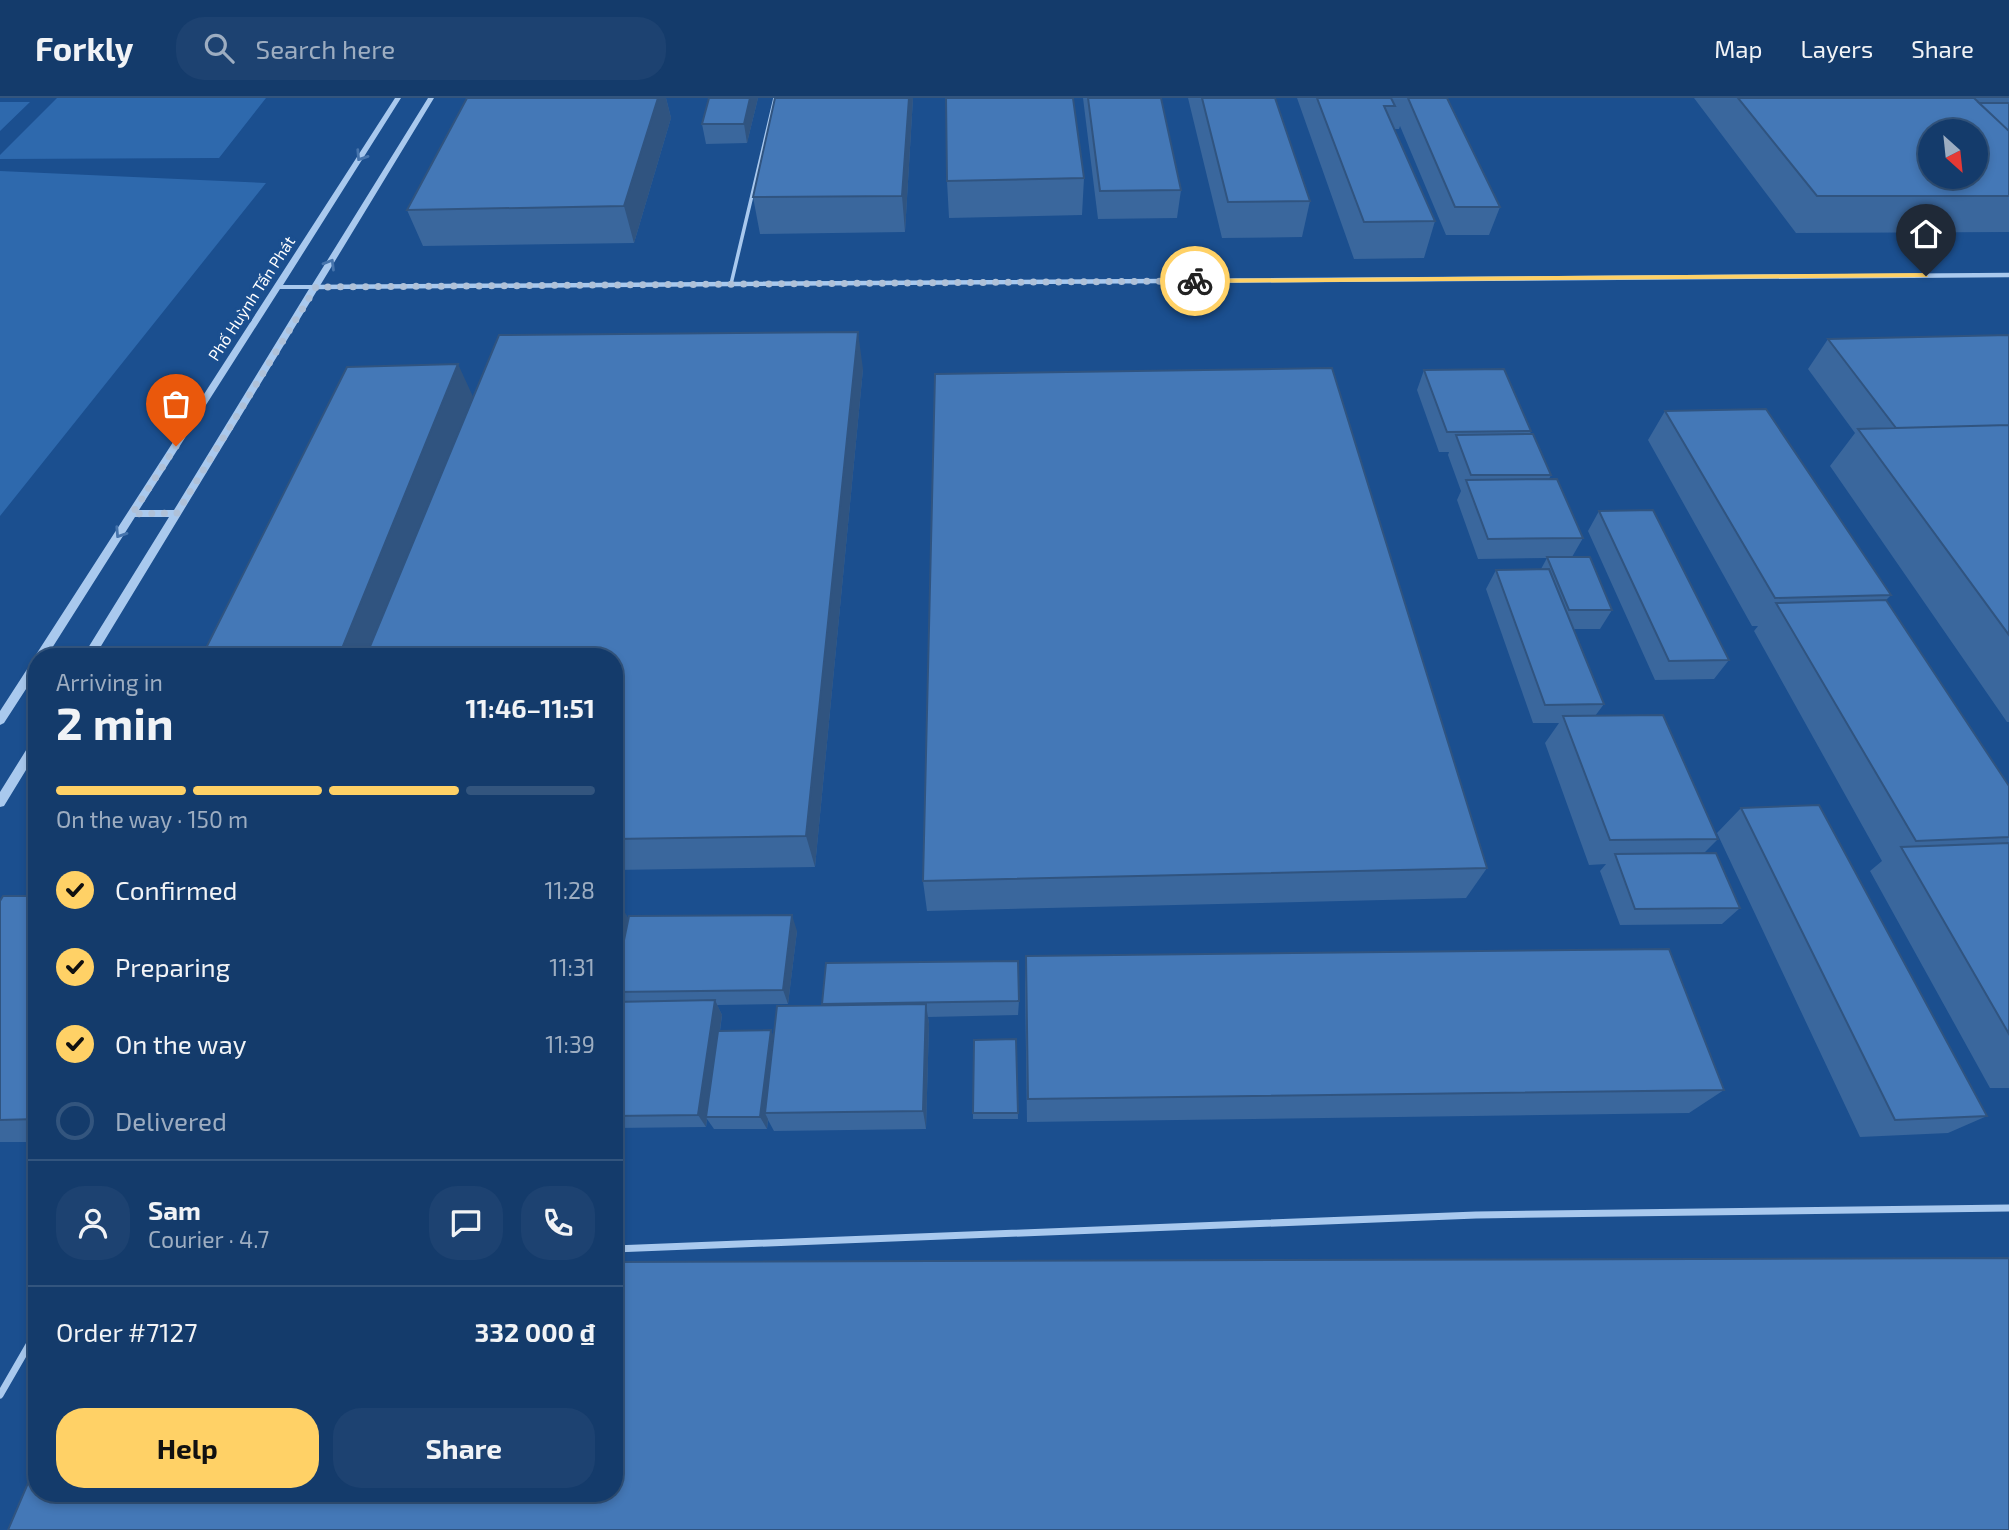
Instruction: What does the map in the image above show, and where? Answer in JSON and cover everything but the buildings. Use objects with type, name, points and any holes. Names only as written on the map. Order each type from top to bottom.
[{"type":"street","name":"Phố Huỳnh Tấn Phát","points":[[46,648],[398,98]]},
{"type":"street","points":[[94,648],[431,98]]},
{"type":"street","points":[[277,287],[2009,275]]},
{"type":"street","points":[[132,514],[177,513]]},
{"type":"street","points":[[0,720],[28,677]]},
{"type":"street","points":[[0,802],[28,757]]},
{"type":"lane","points":[[731,284],[775,98]]},
{"type":"lane","points":[[623,1249],[1476,1214],[2009,1208]]},
{"type":"lane","points":[[0,1395],[28,1347]]},
{"type":"shaded area","points":[[57,98],[266,98],[219,158],[0,159],[0,155]]},
{"type":"shaded area","points":[[0,102],[30,102],[0,131]]},
{"type":"shaded area","points":[[0,171],[266,183],[0,516]]},
{"type":"way so far","points":[[176,446],[132,514],[177,513],[316,287],[1195,281]]},
{"type":"route","points":[[1195,281],[1926,276]]}]
